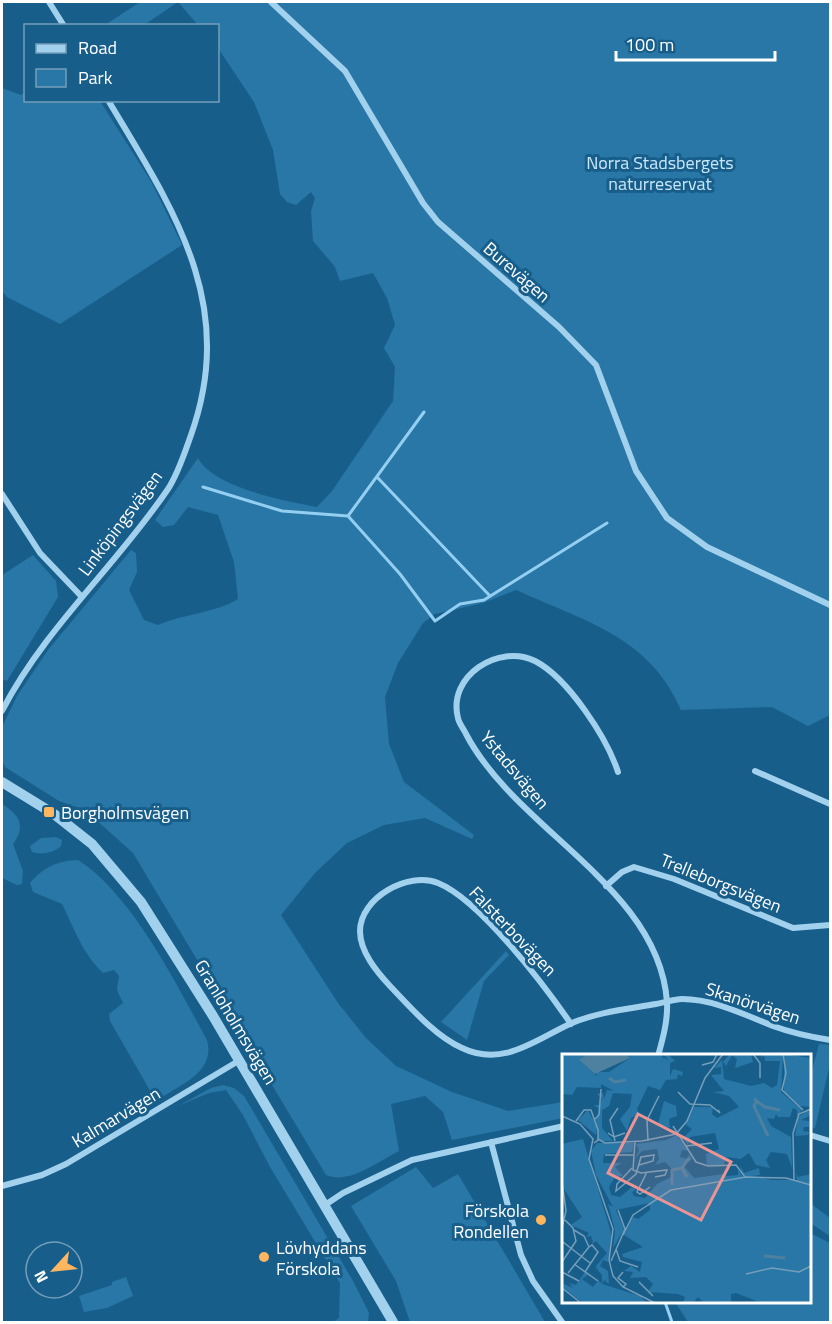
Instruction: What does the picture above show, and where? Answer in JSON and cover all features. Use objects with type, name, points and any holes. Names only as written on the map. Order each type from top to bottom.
[{"type":"street","points":[[49,2],[63,24]]},
{"type":"street","name":"Burevägen","points":[[272,2],[345,71],[382,130],[423,203],[438,222],[559,327],[596,365],[636,471],[667,518],[697,541],[734,561],[831,605]]},
{"type":"street","name":"Linköpingsvägen","points":[[2,711],[44,645],[169,487],[187,445],[202,399],[207,341],[200,281],[182,230],[109,102]]},
{"type":"street","points":[[2,494],[40,553],[82,597]]},
{"type":"street","name":"Ystadsvägen","points":[[618,772],[612,753],[583,710],[551,671],[534,661],[507,655],[478,666],[466,678],[459,693],[458,718],[475,752],[530,814],[606,886],[637,921],[651,946],[661,974],[667,1002],[665,1029],[659,1054]]},
{"type":"street","points":[[754,771],[831,804]]},
{"type":"street","name":"Granloholmsvägen","points":[[2,782],[60,819],[104,855],[141,902],[240,1060],[393,1323]]},
{"type":"street","name":"Trelleborgsvägen","points":[[606,886],[622,872],[634,867],[674,879],[793,928],[831,925]]},
{"type":"street","name":"Falsterbovägen","points":[[571,1024],[548,990],[518,956],[478,913],[448,888],[435,882],[407,880],[379,897],[368,910],[359,930],[363,947],[374,967],[413,1008],[462,1048],[486,1054],[513,1053],[571,1024],[596,1015],[667,1002]]},
{"type":"street","name":"Skanörvägen","points":[[667,1002],[680,999],[711,1003],[807,1036],[831,1040]]},
{"type":"street","name":"Kalmarvägen","points":[[2,1186],[42,1175],[66,1164],[240,1060]]},
{"type":"street","points":[[325,1205],[342,1193],[412,1160],[562,1126]]},
{"type":"street","points":[[811,1135],[831,1141]]},
{"type":"street","points":[[491,1142],[521,1255],[533,1281],[562,1323]]},
{"type":"green space","points":[[140,2],[178,2],[145,24],[107,24]]},
{"type":"green space","name":"Norra Stadsbergets naturreservat","points":[[178,2],[830,2],[830,715],[808,726],[772,707],[681,710],[668,685],[651,664],[633,648],[590,622],[516,590],[483,603],[435,614],[423,623],[398,663],[385,697],[389,744],[404,782],[474,835],[472,839],[425,818],[384,825],[347,843],[315,873],[281,915],[338,1003],[366,1038],[396,1066],[452,1092],[508,1111],[562,1102],[562,1118],[452,1140],[443,1112],[425,1096],[391,1104],[399,1151],[364,1170],[344,1177],[326,1175],[133,853],[85,810],[59,801],[5,767],[2,760],[2,727],[17,696],[48,650],[131,550],[136,553],[137,572],[129,590],[144,620],[158,625],[229,604],[238,599],[234,562],[218,515],[188,507],[174,525],[163,527],[155,520],[198,458],[206,468],[235,485],[270,497],[317,507],[332,491],[393,401],[395,367],[384,348],[395,325],[387,298],[373,273],[340,281],[335,267],[313,241],[311,211],[315,198],[311,192],[296,205],[287,202],[280,194],[273,150],[254,102],[219,50],[219,24],[197,24]]},
{"type":"green space","points":[[2,88],[21,95],[24,93],[24,102],[101,102],[152,183],[182,245],[60,324],[7,297],[2,291]]},
{"type":"green space","points":[[33,555],[56,581],[58,597],[7,681],[2,679],[2,575]]},
{"type":"green space","points":[[2,804],[13,812],[19,821],[19,832],[13,844],[23,871],[22,884],[17,885],[2,878]]},
{"type":"green space","points":[[56,837],[62,840],[61,846],[55,850],[47,853],[32,852],[30,846],[41,838]]},
{"type":"green space","points":[[78,860],[98,875],[134,917],[167,968],[207,1040],[206,1061],[201,1070],[156,1101],[110,1021],[109,1014],[123,1003],[117,990],[119,976],[114,970],[103,973],[84,949],[62,904],[33,892],[30,883],[51,866]]},
{"type":"green space","points":[[506,951],[509,955],[484,981],[467,1040],[441,1022]]},
{"type":"green space","points":[[819,1044],[830,1045],[830,1064],[815,1128],[811,1127],[811,1074]]},
{"type":"green space","points":[[223,1085],[234,1088],[244,1096],[353,1281],[369,1313],[368,1322],[333,1322],[339,1318],[340,1283],[270,1167],[243,1115],[226,1090],[209,1093],[178,1106],[211,1088]]},
{"type":"green space","points":[[416,1167],[433,1188],[458,1174],[545,1322],[410,1322],[396,1281],[351,1206]]},
{"type":"green space","points":[[811,1204],[830,1218],[830,1236],[811,1224]]},
{"type":"green space","points":[[811,1234],[830,1243],[830,1322],[688,1322],[676,1303],[811,1303]]},
{"type":"green space","points":[[126,1277],[133,1296],[107,1308],[84,1312],[80,1300],[84,1300],[84,1294],[112,1285],[112,1282]]},
{"type":"waterway","points":[[203,487],[282,511],[348,516],[424,412]]},
{"type":"waterway","points":[[377,477],[490,596]]},
{"type":"waterway","points":[[348,516],[400,574],[435,621],[460,604],[484,600],[607,523]]},
{"type":"waterway","points":[[665,1303],[672,1322]]},
{"type":"place","name":"Borgholmsvägen","points":[[49,812]]},
{"type":"place","name":"Förskola Rondellen","points":[[541,1220]]},
{"type":"place","name":"Lövhyddans Förskola","points":[[264,1257]]}]
